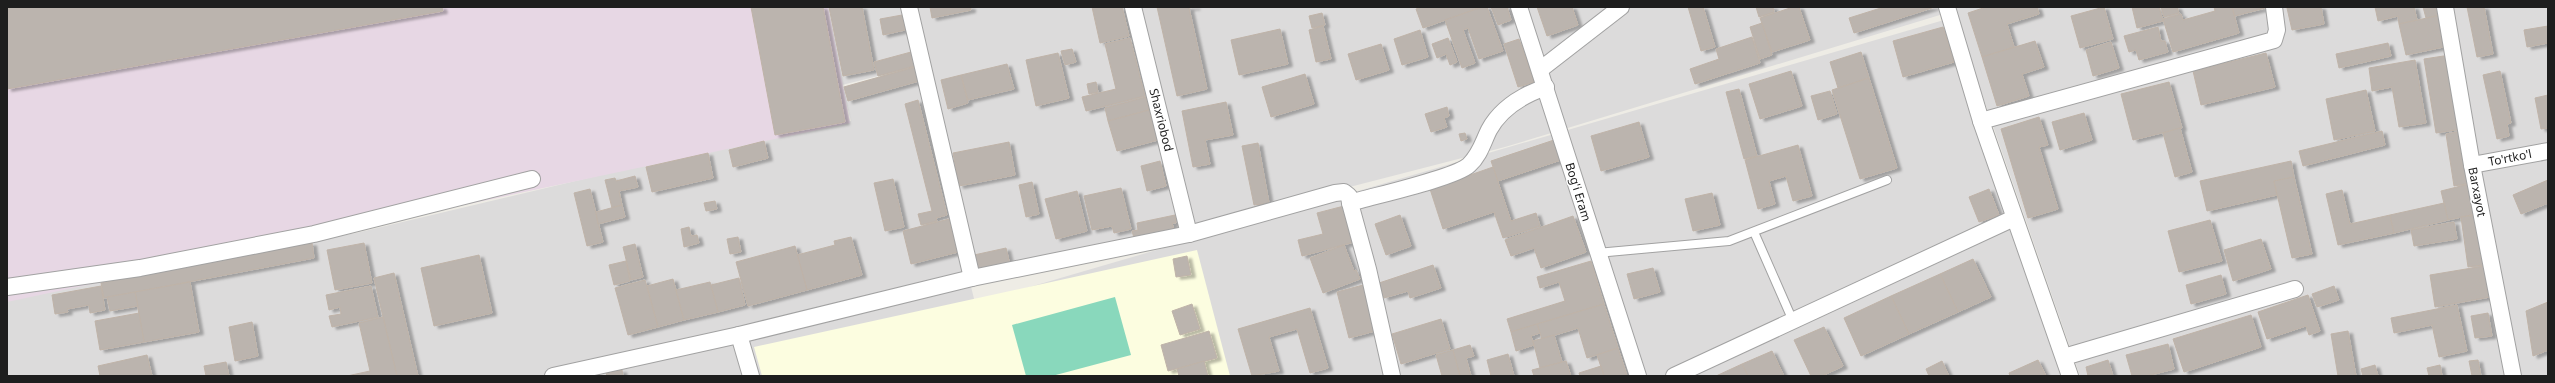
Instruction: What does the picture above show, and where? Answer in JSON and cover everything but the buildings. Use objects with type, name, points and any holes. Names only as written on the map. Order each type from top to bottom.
[{"type":"street","points":[[909,7],[972,278]]},
{"type":"street","name":"Shaxriobod","points":[[1133,7],[1189,234]]},
{"type":"street","name":"Bog'i Eram","points":[[1519,7],[1541,69],[1597,253],[1638,376]]},
{"type":"street","points":[[1541,69],[1621,7]]},
{"type":"street","points":[[1947,7],[1981,121],[2070,376]]},
{"type":"street","points":[[1981,121],[2274,40],[2277,30],[2274,7]]},
{"type":"street","name":"Barxayot","points":[[2445,7],[2472,165],[2513,376]]},
{"type":"street","points":[[1350,203],[1451,174],[1469,166],[1480,153],[1490,130],[1502,112],[1528,93],[1546,87]]},
{"type":"street","name":"To'rtko'l","points":[[2472,165],[2548,151]]},
{"type":"street","points":[[7,287],[140,268],[314,234],[532,179]]},
{"type":"street","points":[[553,376],[739,335],[972,278],[1189,234],[1335,193],[1344,192],[1349,196],[1368,269],[1392,376]]},
{"type":"street","points":[[1674,376],[2014,218]]},
{"type":"street","points":[[2064,358],[2295,289]]},
{"type":"street","points":[[739,335],[751,376]]},
{"type":"lane","points":[[1597,253],[1729,241],[1887,180]]},
{"type":"lane","points":[[1754,232],[1793,321]]},
{"type":"shaded area","points":[[7,7],[828,7],[850,123],[7,302]]},
{"type":"shaded area","points":[[828,7],[2548,7],[2548,376],[2080,376],[1953,11],[1505,147],[1237,216],[973,279],[918,66],[975,303],[1944,20],[2061,376],[7,376],[7,300],[356,233],[643,165],[851,121],[842,87],[902,70],[842,85]]},
{"type":"shaded area","points":[[1197,250],[1230,376],[762,376],[754,347]]},
{"type":"green space","points":[[1115,297],[1131,355],[1052,376],[1026,376],[1012,325]]}]
